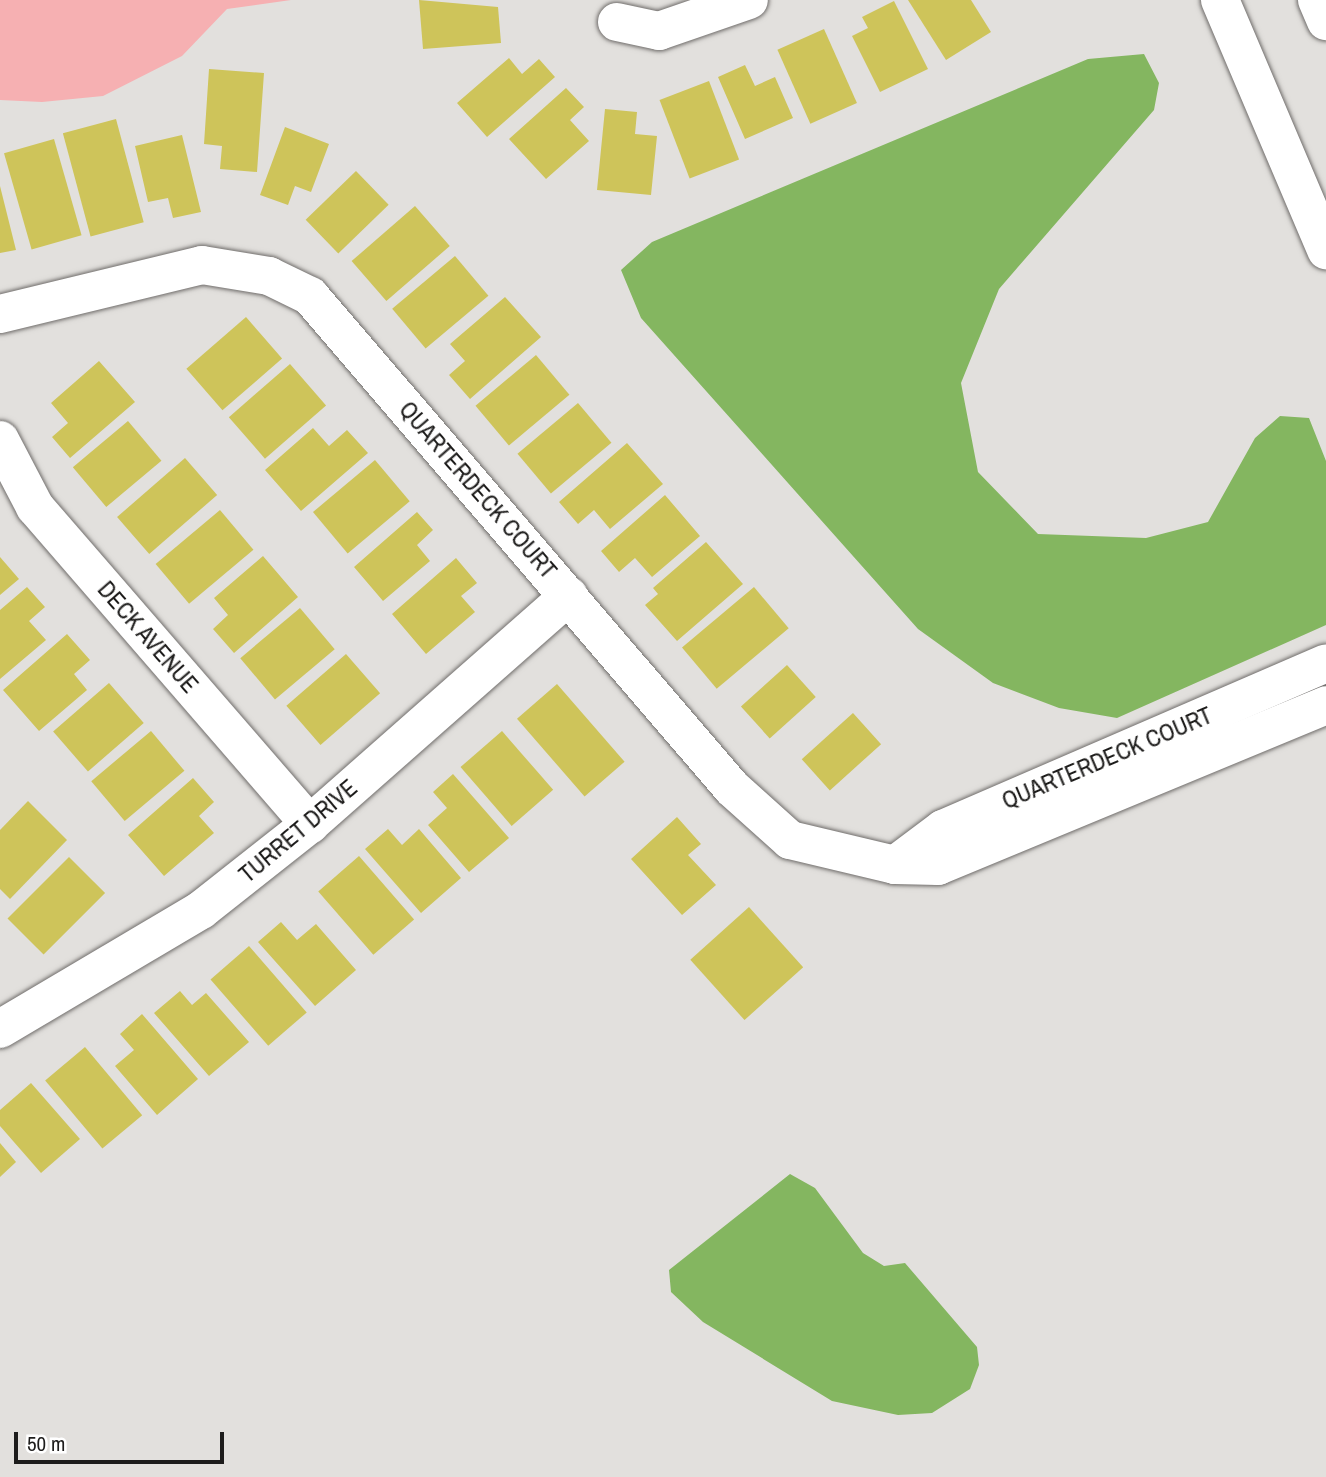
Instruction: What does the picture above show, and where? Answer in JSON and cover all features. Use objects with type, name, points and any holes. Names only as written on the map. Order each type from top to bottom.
[{"type":"street","points":[[617,22],[659,31],[749,0]]},
{"type":"street","points":[[1220,0],[1326,250]]},
{"type":"street","points":[[1317,0],[1326,21]]},
{"type":"street","name":"QUARTERDECK COURT","points":[[0,314],[202,265],[269,276],[310,296],[732,788],[790,840],[895,865],[943,829],[1204,735],[1326,705]]},
{"type":"street","name":"DECK AVENUE","points":[[0,440],[35,506],[310,824]]},
{"type":"street","name":"TURRET DRIVE","points":[[0,1029],[201,910],[310,824],[569,596]]},
{"type":"street","name":"QUARTERDECK COURT","points":[[1204,735],[1326,663]]},
{"type":"shaded area","points":[[0,0],[291,0],[227,9],[182,56],[103,96],[42,102],[0,100]]},
{"type":"shaded area","points":[[1144,54],[1159,83],[1154,110],[999,289],[961,383],[978,472],[1038,534],[1146,538],[1208,522],[1255,438],[1280,416],[1309,418],[1326,461],[1326,625],[1117,718],[1059,708],[993,683],[918,629],[641,318],[621,270],[652,242],[1088,59]]},
{"type":"shaded area","points":[[790,1174],[815,1188],[863,1253],[884,1266],[905,1263],[977,1347],[979,1365],[970,1389],[932,1413],[898,1415],[832,1401],[703,1322],[671,1292],[669,1270]]},
{"type":"building","points":[[419,0],[498,7],[501,43],[423,49]]},
{"type":"building","points":[[908,0],[971,0],[991,32],[946,60]]},
{"type":"building","points":[[894,1],[928,69],[880,92],[852,36],[868,28],[862,17]]},
{"type":"building","points":[[824,29],[857,103],[810,124],[777,50]]},
{"type":"building","points":[[509,58],[522,74],[539,59],[555,77],[487,137],[457,103]]},
{"type":"building","points":[[745,65],[755,86],[775,77],[793,118],[745,139],[718,77]]},
{"type":"building","points":[[209,69],[264,73],[257,172],[220,169],[222,146],[204,144]]},
{"type":"building","points":[[709,81],[739,159],[690,178],[660,100]]},
{"type":"building","points":[[566,88],[584,107],[570,120],[589,141],[546,179],[509,139]]},
{"type":"building","points":[[605,109],[637,112],[635,134],[657,136],[651,195],[597,190]]},
{"type":"building","points":[[116,119],[144,222],[91,237],[63,133]]},
{"type":"building","points":[[285,127],[329,144],[311,192],[295,186],[288,205],[260,195]]},
{"type":"building","points":[[182,135],[201,212],[173,218],[168,198],[148,202],[135,146]]},
{"type":"building","points":[[54,139],[82,235],[32,249],[4,153]]},
{"type":"building","points":[[356,171],[389,205],[338,253],[306,220]]},
{"type":"building","points":[[0,186],[16,250],[0,253]]},
{"type":"building","points":[[415,206],[450,246],[386,301],[352,261]]},
{"type":"building","points":[[455,256],[488,296],[426,349],[392,309]]},
{"type":"building","points":[[505,297],[541,337],[470,399],[449,375],[465,361],[450,344]]},
{"type":"building","points":[[246,317],[282,359],[222,410],[186,369]]},
{"type":"building","points":[[536,355],[569,395],[509,446],[475,406]]},
{"type":"building","points":[[99,361],[135,402],[70,458],[52,437],[68,423],[51,403]]},
{"type":"building","points":[[290,364],[326,406],[265,459],[229,417]]},
{"type":"building","points":[[578,403],[611,443],[551,494],[517,454]]},
{"type":"building","points":[[128,421],[161,461],[106,507],[73,467]]},
{"type":"building","points":[[313,428],[329,446],[347,430],[368,453],[301,511],[265,470]]},
{"type":"building","points":[[627,443],[663,484],[610,529],[594,510],[578,524],[559,502]]},
{"type":"building","points":[[185,458],[217,495],[149,554],[117,517]]},
{"type":"building","points":[[375,460],[410,501],[348,553],[313,512]]},
{"type":"building","points":[[665,495],[700,536],[652,577],[635,558],[619,572],[601,551]]},
{"type":"building","points":[[220,510],[253,550],[189,604],[156,564]]},
{"type":"building","points":[[417,512],[433,530],[417,545],[430,561],[383,601],[354,567]]},
{"type":"building","points":[[706,542],[743,584],[677,641],[645,605],[658,594],[653,588]]},
{"type":"building","points":[[263,556],[298,597],[234,653],[213,629],[228,615],[214,598]]},
{"type":"building","points":[[0,557],[19,579],[0,595]]},
{"type":"building","points":[[456,558],[477,583],[461,596],[475,612],[426,654],[392,614]]},
{"type":"building","points":[[27,587],[45,607],[29,621],[46,640],[0,679],[0,610]]},
{"type":"building","points":[[754,587],[789,628],[717,689],[682,647]]},
{"type":"building","points":[[300,608],[335,649],[275,700],[240,658]]},
{"type":"building","points":[[67,634],[90,660],[74,674],[87,690],[39,731],[3,690]]},
{"type":"building","points":[[346,654],[380,693],[320,745],[286,706]]},
{"type":"building","points":[[787,665],[816,697],[770,738],[741,706]]},
{"type":"building","points":[[109,683],[144,723],[88,772],[53,732]]},
{"type":"building","points":[[557,684],[625,762],[585,797],[517,719]]},
{"type":"building","points":[[853,713],[881,744],[830,790],[802,759]]},
{"type":"building","points":[[151,731],[184,771],[125,821],[91,781]]},
{"type":"building","points":[[502,731],[553,790],[512,826],[460,767]]},
{"type":"building","points":[[453,774],[509,838],[469,872],[428,825],[447,808],[433,792]]},
{"type":"building","points":[[193,778],[214,802],[199,816],[214,833],[164,876],[128,835]]},
{"type":"building","points":[[28,801],[67,840],[10,899],[0,889],[0,830]]},
{"type":"building","points":[[677,817],[701,844],[688,855],[716,885],[682,915],[631,859]]},
{"type":"building","points":[[388,829],[402,845],[419,829],[461,878],[421,913],[365,849]]},
{"type":"building","points":[[359,856],[414,919],[373,955],[318,891]]},
{"type":"building","points":[[69,857],[105,893],[44,955],[7,919]]},
{"type":"building","points":[[749,907],[803,967],[744,1020],[690,960]]},
{"type":"building","points":[[281,922],[297,940],[316,924],[356,970],[315,1006],[258,942]]},
{"type":"building","points":[[249,946],[307,1012],[268,1046],[211,979]]},
{"type":"building","points":[[180,991],[192,1005],[206,993],[249,1042],[209,1076],[154,1013]]},
{"type":"building","points":[[142,1014],[198,1079],[157,1115],[115,1066],[134,1050],[120,1034]]},
{"type":"building","points":[[85,1047],[142,1115],[102,1149],[45,1080]]},
{"type":"building","points":[[31,1083],[80,1139],[41,1173],[0,1126],[0,1110]]},
{"type":"building","points":[[0,1143],[16,1162],[0,1177]]}]
